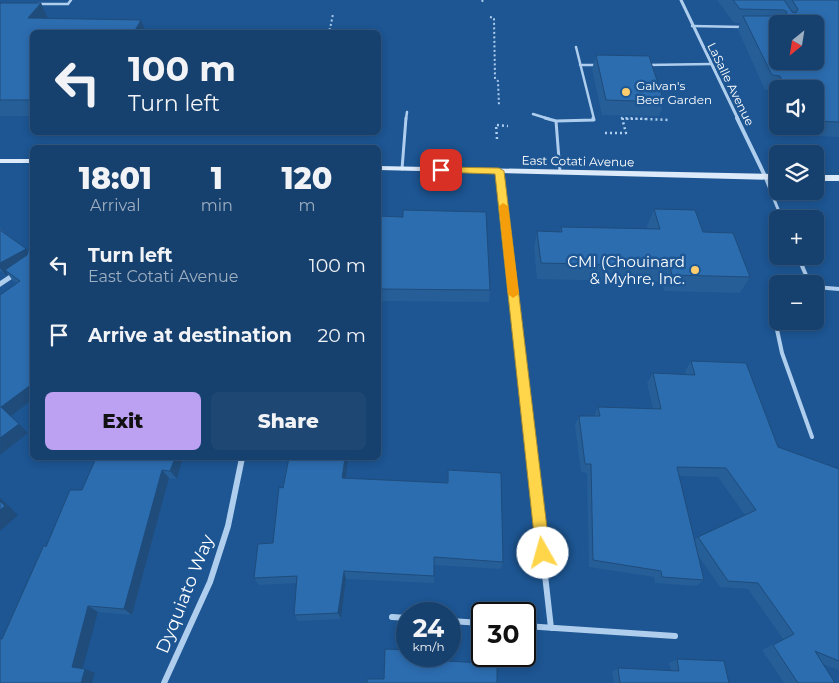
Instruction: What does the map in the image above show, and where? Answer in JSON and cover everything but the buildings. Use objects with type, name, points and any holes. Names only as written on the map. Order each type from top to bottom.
[{"type":"main road","points":[[0,161],[30,161]]},
{"type":"main road","name":"East Cotati Avenue","points":[[381,168],[769,176]]},
{"type":"main road","points":[[824,178],[839,178]]},
{"type":"street","name":"LaSalle Avenue","points":[[681,0],[765,176]]},
{"type":"street","points":[[499,171],[551,628]]},
{"type":"street","points":[[0,284],[21,271]]},
{"type":"street","name":"Dyquiato Way","points":[[164,683],[210,582],[228,526],[242,460]]},
{"type":"street","points":[[392,617],[396,617]]},
{"type":"street","points":[[536,627],[675,636]]},
{"type":"lane","points":[[29,4],[68,4],[71,0]]},
{"type":"lane","points":[[692,26],[750,27]]},
{"type":"lane","points":[[533,114],[556,122],[594,120],[576,48]]},
{"type":"lane","points":[[638,65],[711,64]]},
{"type":"lane","points":[[580,65],[599,65]]},
{"type":"lane","points":[[402,169],[406,112]]},
{"type":"lane","points":[[556,122],[560,172]]},
{"type":"lane","points":[[765,176],[778,210]]},
{"type":"lane","points":[[824,288],[839,289]]},
{"type":"lane","points":[[777,330],[782,353],[812,437]]},
{"type":"path","points":[[330,30],[333,14]]},
{"type":"path","points":[[490,17],[494,18],[495,79],[498,81],[500,106]]},
{"type":"path","points":[[601,133],[626,133],[622,118],[670,120]]},
{"type":"path","points":[[497,139],[496,126],[508,126]]},
{"type":"slow traffic","points":[[503,206],[513,294]]},
{"type":"place","name":"Galvan's Beer Garden","points":[[626,92]]},
{"type":"place","name":"CMI (Chouinard & Myhre, Inc.","points":[[695,270]]},
{"type":"route","points":[[441,170],[499,171],[543,553]]}]
